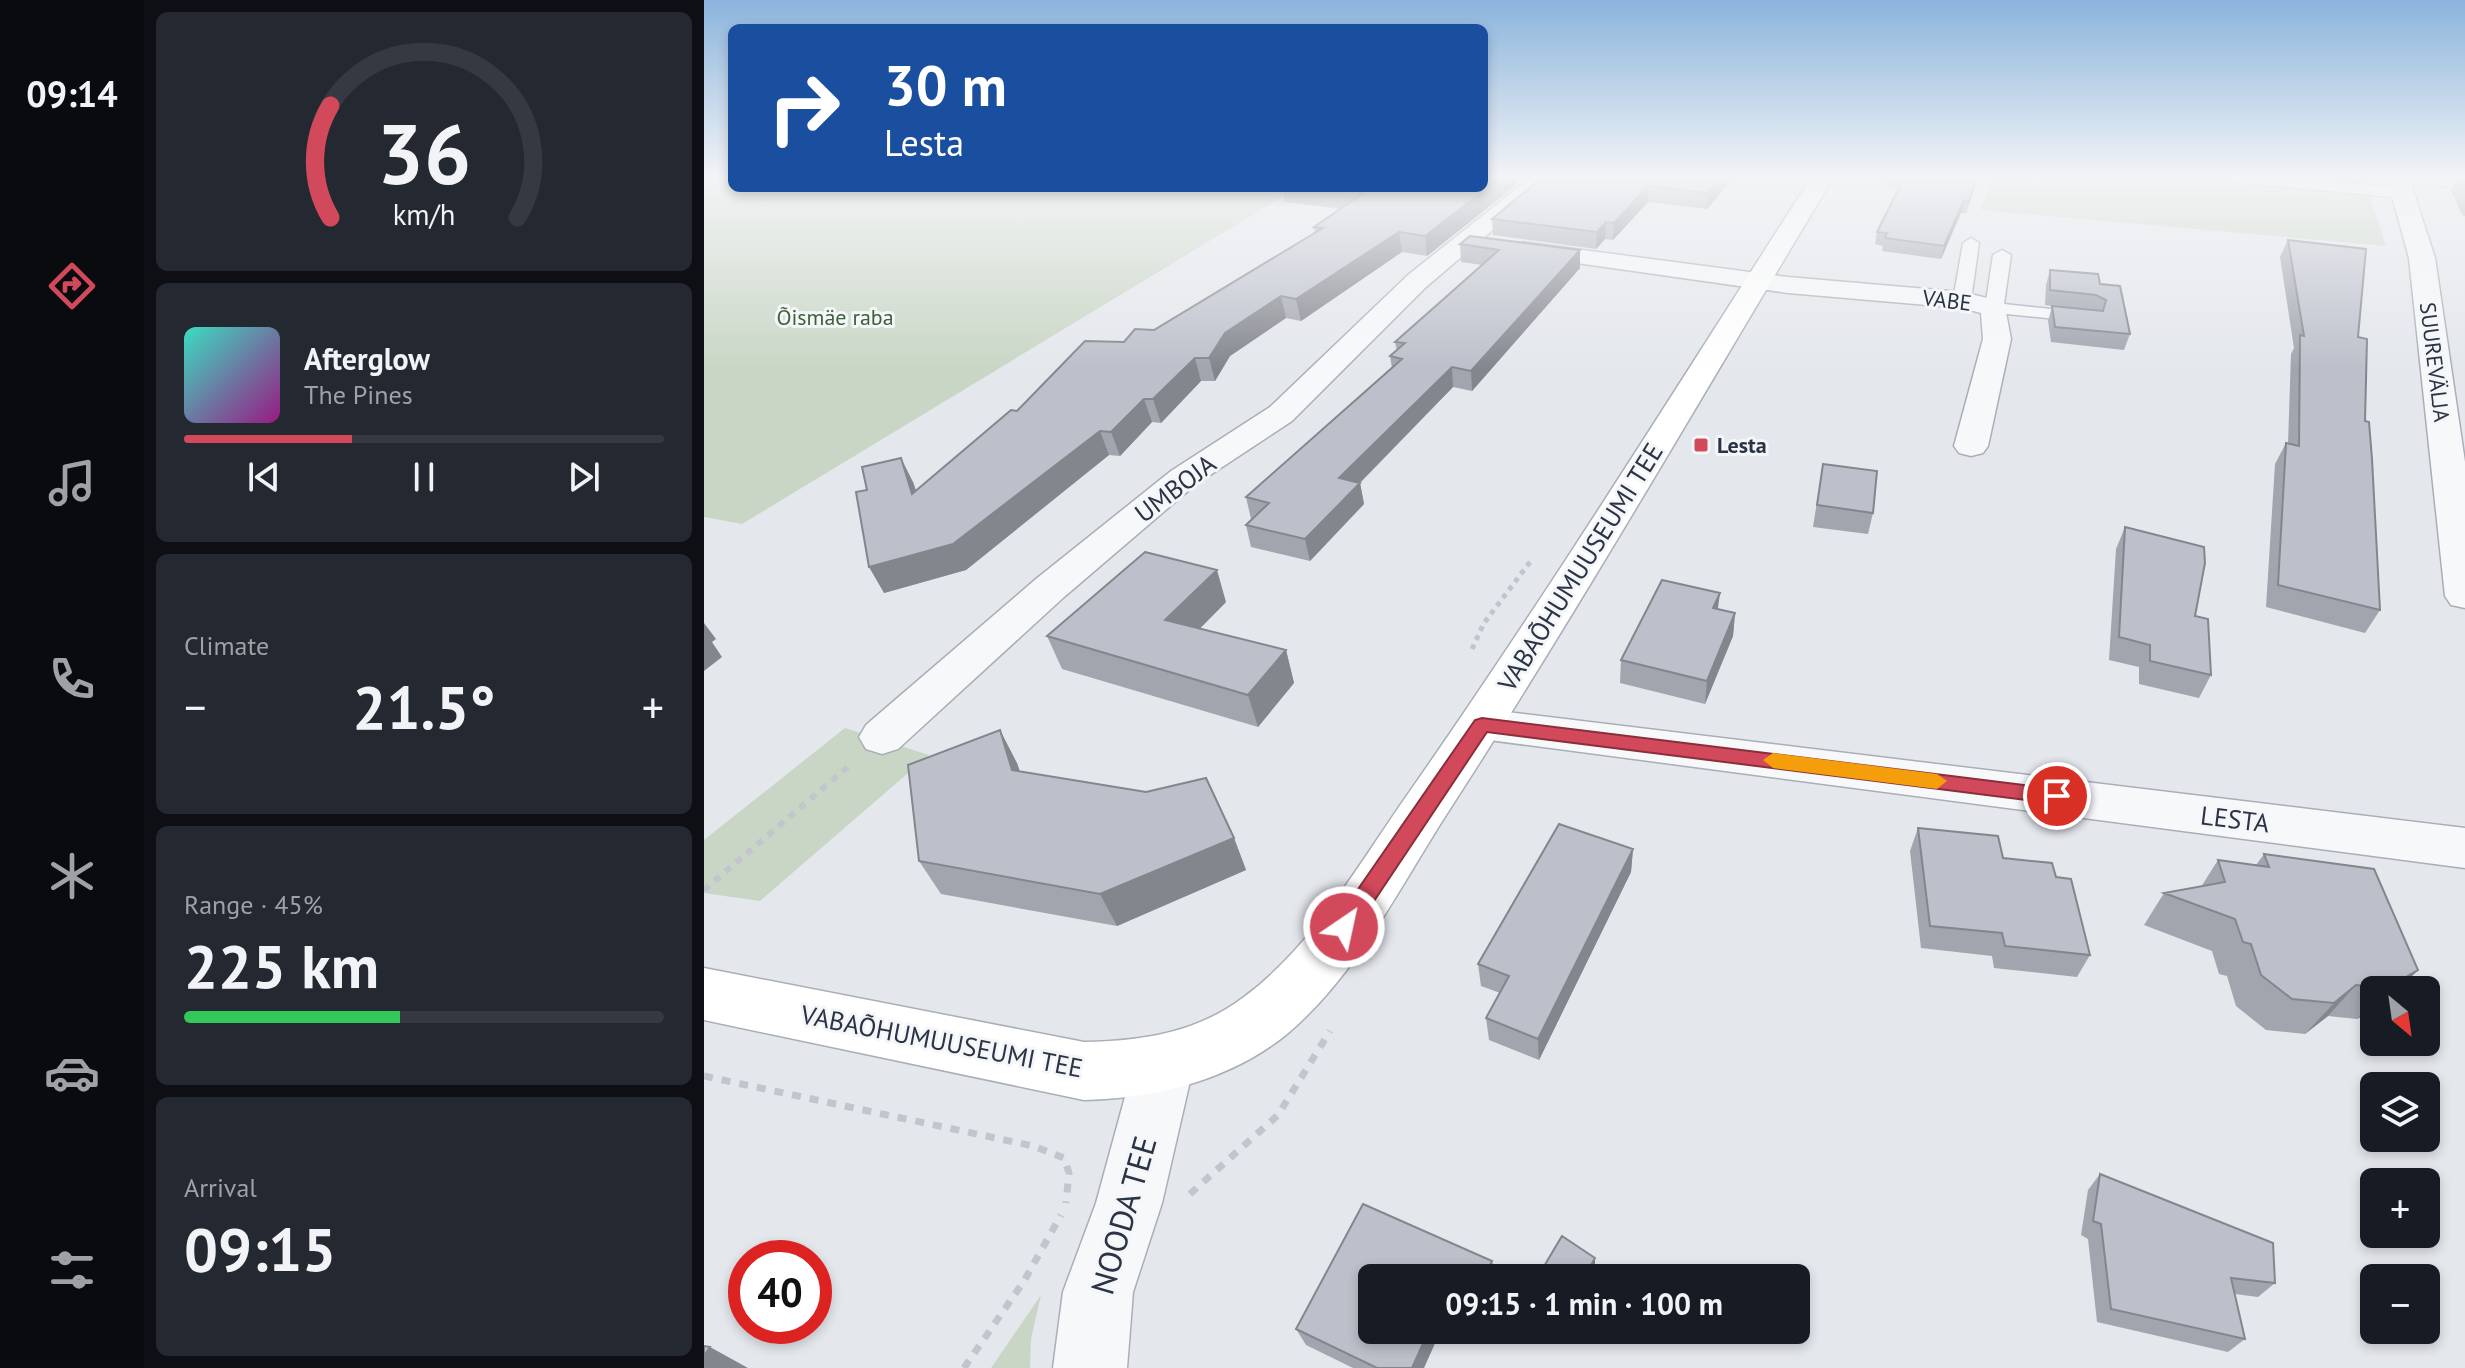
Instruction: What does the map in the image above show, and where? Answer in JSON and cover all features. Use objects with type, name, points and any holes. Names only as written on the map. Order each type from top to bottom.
[{"type":"street","points":[[1468,242],[1759,281]]},
{"type":"street","name":"UMBOJA","points":[[882,737],[1050,588],[1183,478],[1281,414],[1417,281],[1468,242]]},
{"type":"street","name":"VABAÕHUMUUSEUMI TEE","points":[[704,994],[1084,1071],[1120,1071],[1164,1064],[1231,1038],[1265,1015],[1305,977],[1344,927],[1482,725],[1783,242]]},
{"type":"street","name":"SUUREVÄLJA","points":[[2417,242],[2422,258],[2465,596]]},
{"type":"street","name":"VABE","points":[[1759,281],[1962,300],[1994,308],[1997,339],[1971,446]]},
{"type":"street","name":"LESTA","points":[[1482,725],[2465,848]]},
{"type":"street","name":"NOODA TEE","points":[[1090,1368],[1098,1292],[1129,1203],[1164,1064]]},
{"type":"lane","points":[[1962,300],[1971,243]]},
{"type":"lane","points":[[2002,255],[1994,308],[2091,319]]},
{"type":"path","points":[[704,890],[882,737]]},
{"type":"path","points":[[704,1076],[1033,1146],[1064,1158],[1069,1173],[1065,1207],[1024,1281],[964,1368]]},
{"type":"green space","name":"Õismäe raba","points":[[704,242],[1208,242],[742,524],[704,517]]},
{"type":"green space","points":[[2339,242],[2385,242],[2386,246]]},
{"type":"green space","points":[[845,728],[929,755],[760,901],[704,893],[704,840]]},
{"type":"green space","points":[[1041,1295],[1031,1339],[1030,1368],[991,1368]]},
{"type":"building","points":[[1300,242],[1384,242],[1296,299],[1281,296],[1225,333],[1209,358],[1195,358],[1153,399],[1144,399],[1111,432],[1100,431],[953,544],[869,567],[856,492],[867,490],[862,467],[901,458],[912,494],[1011,410],[1017,411],[1085,341],[1124,342],[1135,329],[1154,330]]},
{"type":"building","points":[[1516,242],[1580,250],[1471,371],[1452,367],[1339,478],[1360,483],[1305,539],[1246,525],[1269,503],[1246,497],[1402,359],[1390,356],[1405,343],[1395,342],[1499,250],[1460,244]]},
{"type":"building","points":[[1913,242],[1946,242],[1944,246]]},
{"type":"building","points":[[2288,242],[2366,249],[2358,337],[2367,339],[2365,421],[2369,422],[2372,459],[2380,610],[2278,585],[2286,443],[2299,446],[2300,335],[2304,336]]},
{"type":"building","points":[[2050,270],[2098,274],[2100,284],[2120,286],[2130,334],[2055,327],[2052,306],[2103,311],[2106,300],[2096,295],[2050,290]]},
{"type":"building","points":[[1823,464],[1877,471],[1873,513],[1817,505]]},
{"type":"building","points":[[2125,527],[2204,547],[2205,563],[2195,616],[2208,619],[2211,675],[2150,661],[2150,645],[2119,637]]},
{"type":"building","points":[[1145,552],[1217,570],[1165,620],[1286,650],[1248,695],[1047,636]]},
{"type":"building","points":[[1662,580],[1720,593],[1713,608],[1735,613],[1707,681],[1621,660]]},
{"type":"building","points":[[1000,730],[1012,770],[1146,792],[1206,778],[1234,838],[1100,894],[919,861],[908,765]]},
{"type":"building","points":[[1559,824],[1633,849],[1538,1039],[1486,1018],[1509,976],[1478,964]]},
{"type":"building","points":[[1918,828],[1998,836],[2003,858],[2052,863],[2056,877],[2071,879],[2090,955],[2005,946],[2002,933],[1930,926]]},
{"type":"building","points":[[2264,854],[2374,869],[2418,970],[2408,976],[2360,976],[2360,985],[2356,985],[2334,1003],[2292,999],[2261,975],[2251,944],[2243,942],[2235,919],[2164,893],[2225,882],[2218,860],[2269,867]]},
{"type":"building","points":[[2100,1174],[2273,1243],[2275,1283],[2231,1278],[2245,1339],[2111,1309],[2101,1224],[2093,1221]]},
{"type":"building","points":[[1363,1204],[1492,1261],[1491,1264],[1358,1264],[1358,1344],[1423,1344],[1412,1368],[1377,1368],[1296,1329]]},
{"type":"building","points":[[1562,1236],[1595,1258],[1592,1264],[1545,1264]]},
{"type":"slow traffic","points":[[1773,760],[1937,781]]},
{"type":"place","name":"Lesta","points":[[1701,445]]},
{"type":"route","points":[[1344,927],[1482,725],[2057,796]]}]
